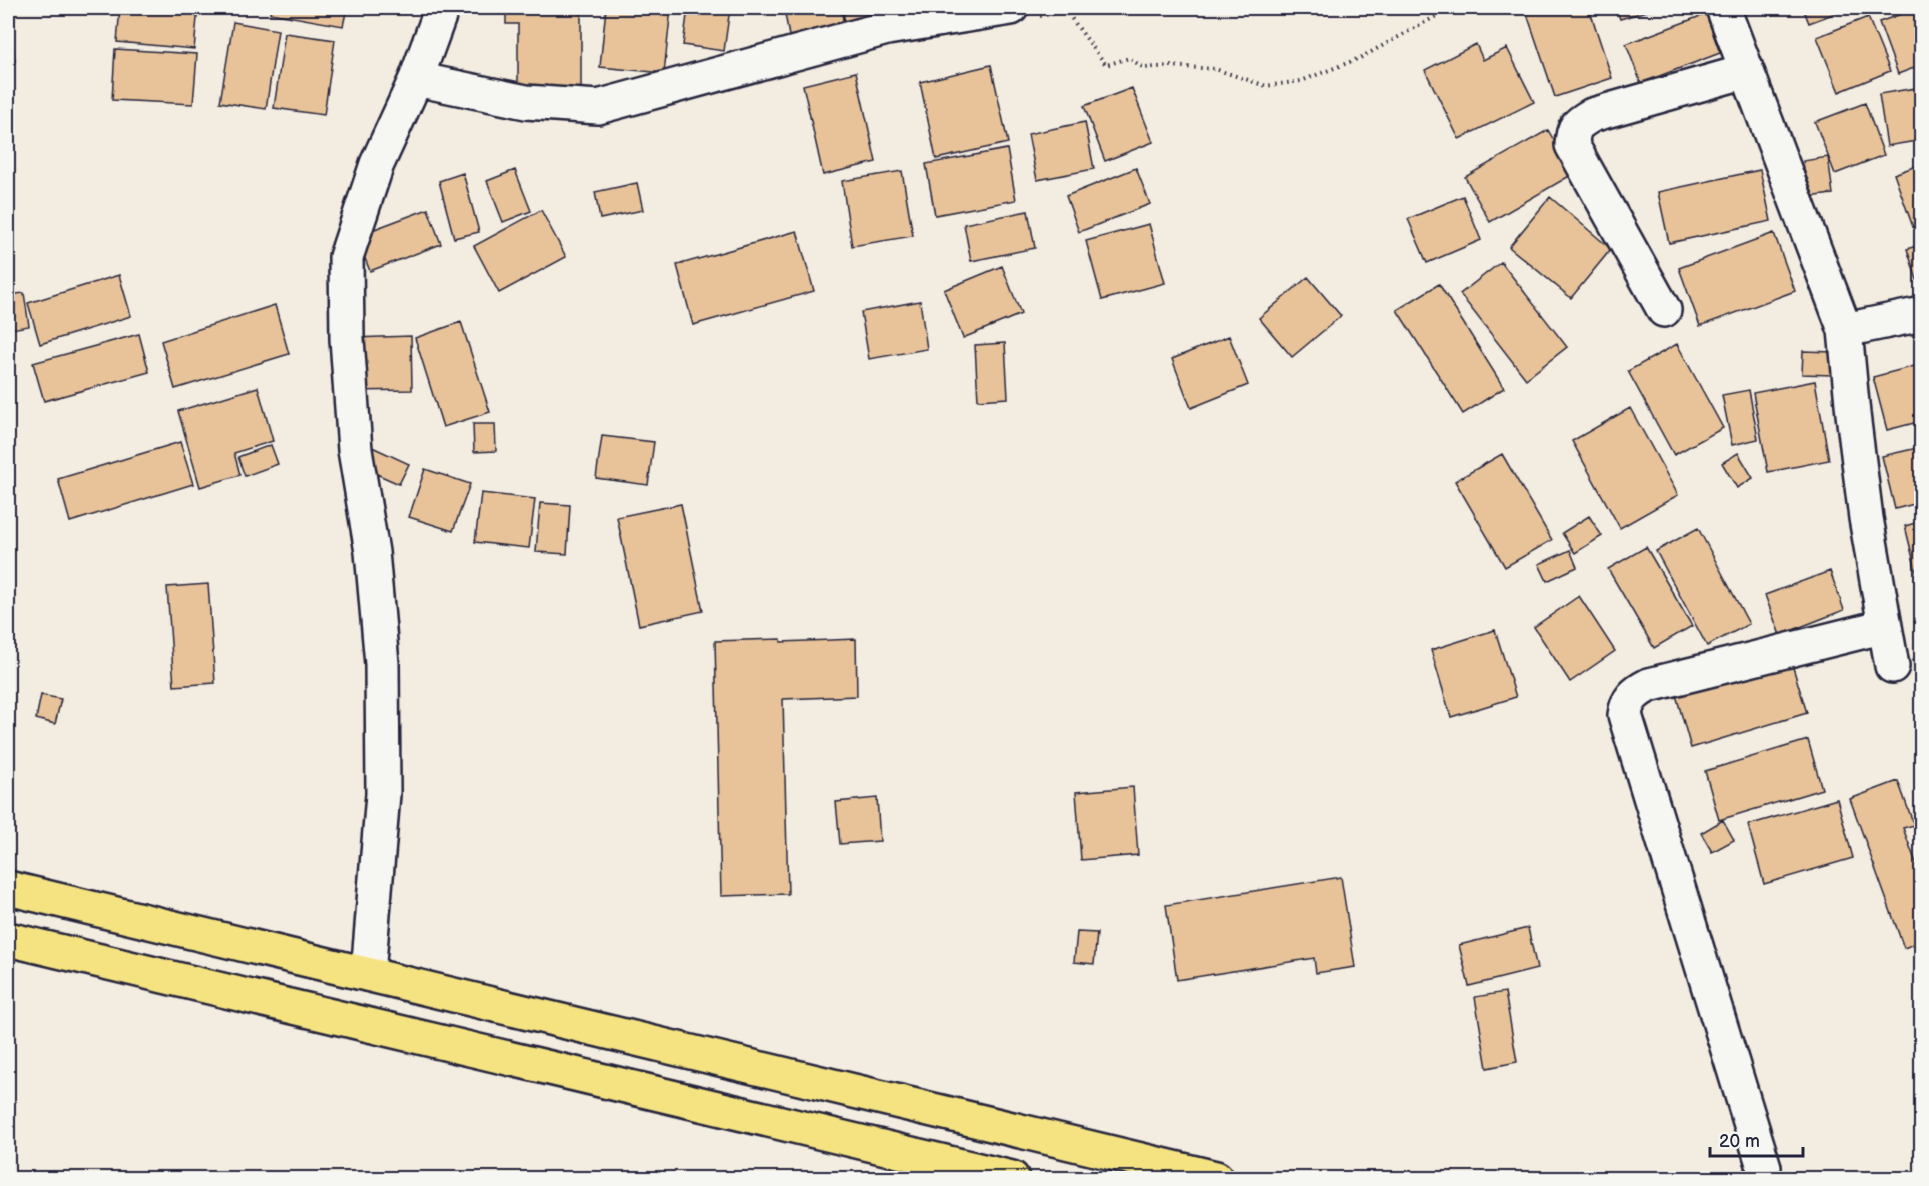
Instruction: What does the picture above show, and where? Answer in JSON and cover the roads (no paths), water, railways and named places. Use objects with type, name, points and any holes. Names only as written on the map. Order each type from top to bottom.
[{"type":"highway","points":[[8,888],[1216,1179]]},
{"type":"highway","points":[[8,939],[1012,1179]]},
{"type":"street","points":[[368,974],[383,794],[382,664],[372,552],[355,450],[347,339],[346,257],[377,164],[416,79],[442,8]]},
{"type":"street","points":[[1723,8],[1845,330],[1866,518],[1892,666]]},
{"type":"street","points":[[416,79],[526,102],[598,107],[887,28],[1024,12]]},
{"type":"street","points":[[1664,310],[1572,146],[1573,130],[1581,120],[1592,114],[1747,71]]},
{"type":"street","points":[[1845,330],[1922,314]]},
{"type":"street","points":[[1762,1179],[1764,1167],[1625,715],[1626,705],[1636,691],[1649,685],[1885,626]]}]
